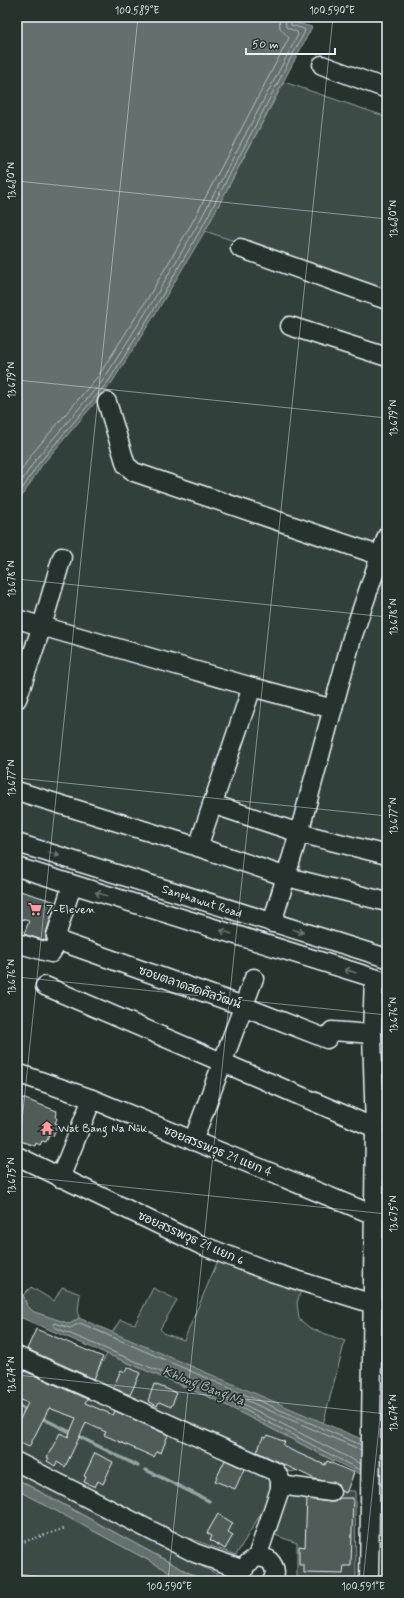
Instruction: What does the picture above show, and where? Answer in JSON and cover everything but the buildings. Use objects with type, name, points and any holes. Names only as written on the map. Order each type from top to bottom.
[{"type":"street","points":[[322,64],[387,89]]},
{"type":"street","points":[[240,248],[387,300]]},
{"type":"street","points":[[290,326],[387,357]]},
{"type":"street","points":[[107,402],[126,465],[134,472],[384,557]]},
{"type":"street","points":[[272,923],[299,833],[352,638],[384,557],[387,536]]},
{"type":"street","points":[[17,699],[42,626],[62,557]]},
{"type":"street","points":[[17,619],[333,709]]},
{"type":"street","points":[[198,847],[252,687]]},
{"type":"street","points":[[17,792],[198,847],[286,877],[387,902]]},
{"type":"street","points":[[212,804],[299,833],[387,855]]},
{"type":"street","name":"Sanphawut Road","points":[[17,843],[387,958]]},
{"type":"street","name":"Sanphawut Road","points":[[17,867],[380,980]]},
{"type":"street","points":[[17,943],[51,954],[59,940],[56,936],[72,885]]},
{"type":"street","name":"ซอยตลาดสดศิลวัฒน์","points":[[59,940],[243,1006],[327,1039],[332,1031],[372,1034]]},
{"type":"street","points":[[193,1141],[254,978]]},
{"type":"street","points":[[369,1581],[375,1128],[372,1034],[380,980]]},
{"type":"street","points":[[45,986],[375,1128]]},
{"type":"street","name":"ซอยสรรพวุธ 21 แยก 4","points":[[17,1073],[92,1099],[374,1215]]},
{"type":"street","points":[[60,1178],[92,1099]]},
{"type":"street","name":"ซอยสรรพวุธ 21 แยก 6","points":[[17,1156],[201,1245],[271,1272],[373,1304]]},
{"type":"street","points":[[17,1356],[266,1466],[276,1472],[280,1479],[280,1486],[258,1557]]},
{"type":"street","points":[[17,1462],[195,1553],[245,1576],[248,1562],[258,1557],[263,1557],[272,1563],[275,1573],[272,1581]]},
{"type":"street","points":[[280,1486],[331,1492]]},
{"type":"path","points":[[17,1544],[66,1528]]},
{"type":"shaded area","points":[[284,82],[387,117],[387,293],[205,231]]},
{"type":"shaded area","points":[[205,231],[387,293],[387,947],[17,832],[17,504],[42,465],[111,384]]},
{"type":"shaded area","points":[[220,1256],[301,1290],[297,1303],[299,1319],[310,1328],[345,1341],[323,1424],[112,1333],[120,1320],[135,1324],[153,1288],[177,1300],[160,1329],[165,1334],[184,1340]]},
{"type":"shaded area","points":[[31,1287],[54,1301],[62,1287],[80,1294],[78,1310],[79,1318],[70,1324],[34,1312],[27,1306],[23,1295]]},
{"type":"shaded area","points":[[107,1354],[216,1400],[334,1461],[291,1472],[93,1385],[96,1373]]},
{"type":"shaded area","points":[[17,1362],[270,1474],[272,1495],[236,1555],[175,1533],[17,1455]]},
{"type":"shaded area","points":[[17,1470],[230,1581],[204,1581],[17,1479]]},
{"type":"shaded area","points":[[17,1490],[187,1581],[17,1581]]},
{"type":"shaded area","points":[[286,1490],[355,1491],[356,1581],[297,1581],[297,1543],[272,1534]]},
{"type":"water","points":[[17,17],[295,17],[293,22],[312,27],[205,231],[159,308],[111,384],[42,465],[17,504]]},
{"type":"water","name":"Khlong Bang Na","points":[[17,1293],[23,1295],[27,1306],[34,1312],[70,1324],[79,1318],[387,1450],[387,1488],[216,1400],[17,1316]]},
{"type":"water","points":[[17,1479],[204,1581],[187,1581],[17,1490]]},
{"type":"waterway","points":[[17,1405],[28,1411]]},
{"type":"waterway","points":[[40,1417],[138,1466]]},
{"type":"waterway","points":[[146,1470],[209,1501]]},
{"type":"place","name":"7-Eleven","points":[[35,909]]},
{"type":"place","name":"Wat Bang Na Nok","points":[[47,1128]]}]
